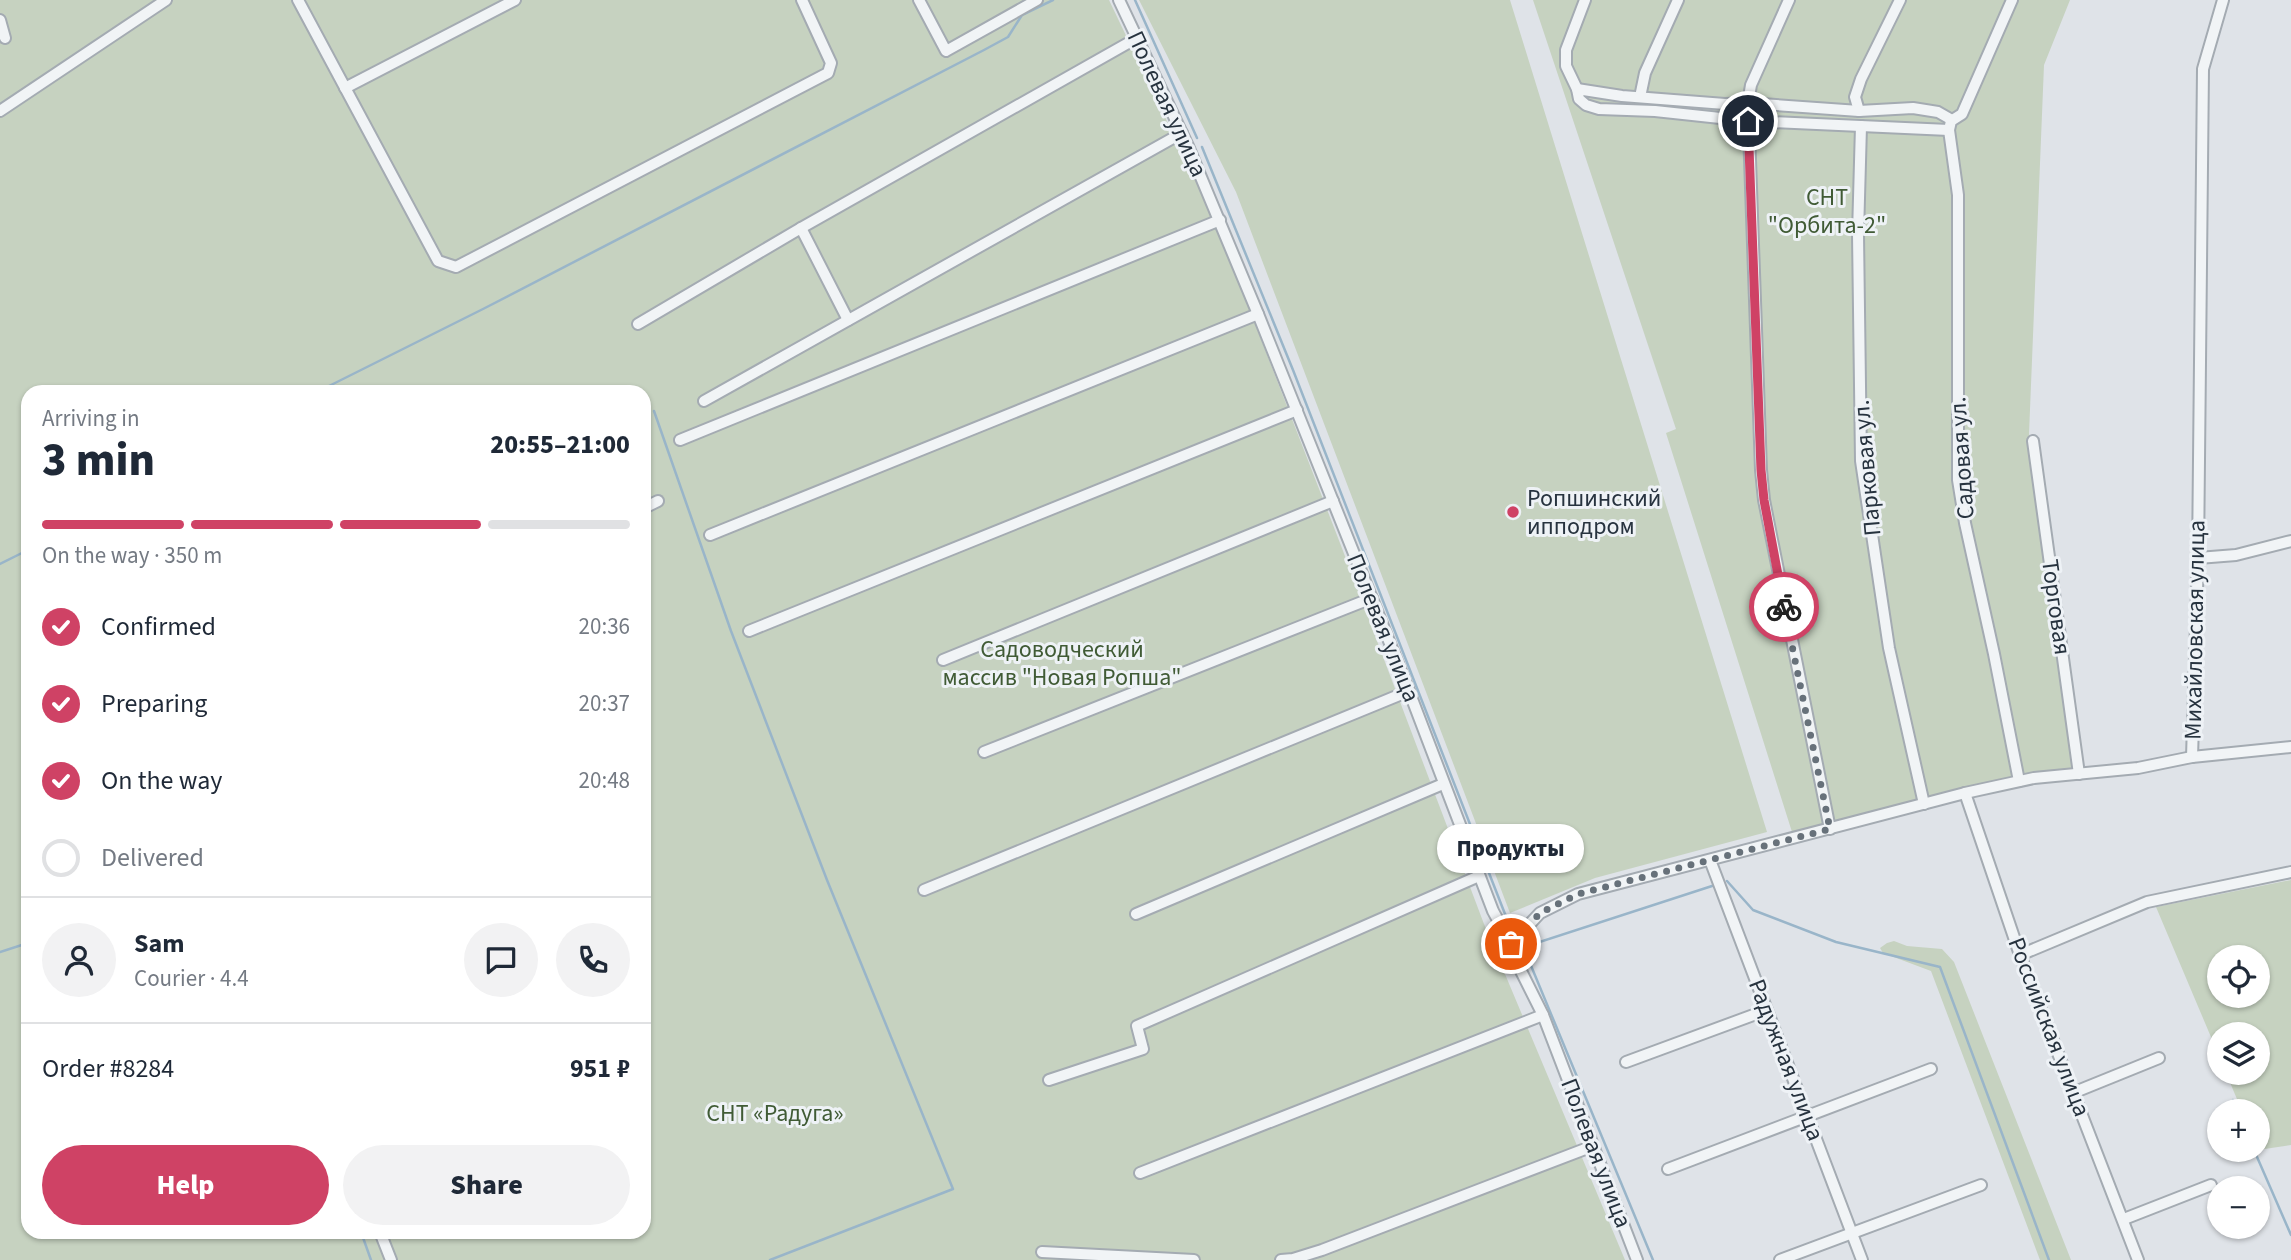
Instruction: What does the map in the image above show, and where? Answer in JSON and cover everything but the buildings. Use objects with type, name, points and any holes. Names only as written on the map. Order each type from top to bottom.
[{"type":"street","points":[[0,111],[166,0]]},
{"type":"street","points":[[298,0],[438,261],[457,267],[828,73],[831,64],[802,0]]},
{"type":"street","points":[[345,88],[515,0]]},
{"type":"street","points":[[919,0],[946,51],[1034,1]]},
{"type":"street","name":"Полевая улица","points":[[1119,0],[1182,132],[1220,220],[1409,691],[1493,911],[1543,1015],[1637,1260]]},
{"type":"street","points":[[1585,0],[1566,50],[1566,66],[1579,99],[1586,105],[1599,109],[1655,111],[1748,121],[1861,126],[1951,125],[1962,114],[2012,0]]},
{"type":"street","points":[[1640,97],[1645,73],[1678,0]]},
{"type":"street","points":[[1789,0],[1751,85],[1748,103],[1764,500],[1830,829]]},
{"type":"street","points":[[1860,111],[1855,97],[1861,79],[1900,0]]},
{"type":"street","name":"Михайловская улица","points":[[1511,944],[1540,913],[1578,894],[1965,793],[2019,781],[2138,768],[2192,757],[2198,558],[2203,69],[2223,0]]},
{"type":"street","points":[[0,20],[5,38]]},
{"type":"street","points":[[638,324],[800,228],[1137,38]]},
{"type":"street","points":[[1577,89],[1725,104],[1748,103],[1860,111],[1913,108],[1938,112],[1951,125]]},
{"type":"street","name":"Садовая ул.","points":[[1951,125],[1958,195],[1958,480],[2019,781]]},
{"type":"street","name":"Парковая ул.","points":[[1861,126],[1858,234],[1861,461],[1889,648],[1924,804]]},
{"type":"street","points":[[704,401],[1182,132]]},
{"type":"street","points":[[680,440],[1220,220]]},
{"type":"street","points":[[800,228],[848,320]]},
{"type":"street","points":[[710,535],[1258,314]]},
{"type":"street","points":[[749,631],[1297,410]]},
{"type":"street","name":"Торговая","points":[[2033,441],[2079,774]]},
{"type":"street","points":[[943,660],[1333,501]]},
{"type":"street","points":[[651,505],[659,502]]},
{"type":"street","points":[[2198,558],[2236,555],[2291,541]]},
{"type":"street","points":[[984,752],[1372,598]]},
{"type":"street","points":[[924,890],[1409,691]]},
{"type":"street","points":[[2192,757],[2291,747]]},
{"type":"street","points":[[1136,914],[1443,784]]},
{"type":"street","name":"Российская улица","points":[[1965,793],[2020,955],[2138,1260]]},
{"type":"street","name":"Радужная улица","points":[[1710,860],[1862,1260]]},
{"type":"street","points":[[2020,955],[2147,902],[2291,872]]},
{"type":"street","points":[[1049,1080],[1143,1049],[1137,1026],[1479,876]]},
{"type":"street","points":[[1626,1062],[1767,1010]]},
{"type":"street","points":[[1140,1173],[1543,1015]]},
{"type":"street","points":[[2074,1092],[2159,1058]]},
{"type":"street","points":[[1668,1169],[1931,1069]]},
{"type":"street","points":[[1281,1260],[1322,1250],[1593,1146]]},
{"type":"street","points":[[1780,1260],[1981,1185]]},
{"type":"street","points":[[2124,1219],[2207,1187]]},
{"type":"street","points":[[383,1239],[391,1260]]},
{"type":"street","points":[[1042,1252],[1194,1260]]},
{"type":"green space","name":"Садоводческий массив \"Новая Ропша\"","points":[[0,0],[1109,0],[1218,228],[1484,924],[1625,1260],[0,1260]]},
{"type":"green space","name":"Ропшинский ипподром","points":[[1139,0],[1510,0],[1767,832],[1595,878],[1510,913],[1236,192]]},
{"type":"green space","name":"СНТ \"Орбита-2\"","points":[[1533,0],[2070,0],[2044,65],[2029,434],[2075,770],[1929,797],[1792,832],[1666,433],[1676,429]]},
{"type":"green space","points":[[2291,880],[2291,1145],[2270,1148],[2270,1099],[2237,1099],[2231,1085],[2270,1085],[2270,1022],[2207,1022],[2207,1028],[2156,907]]},
{"type":"green space","points":[[1894,941],[1907,946],[1942,949],[1954,962],[2071,1260],[2040,1260],[1931,971],[1883,953],[1880,948]]},
{"type":"waterway","points":[[331,385],[984,50],[1008,37],[1022,15],[1053,0]]},
{"type":"waterway","points":[[1135,0],[1197,138]]},
{"type":"waterway","points":[[1202,147],[1293,370],[1505,914],[1514,929]]},
{"type":"waterway","points":[[654,411],[731,631],[827,880],[953,1189],[770,1260]]},
{"type":"waterway","points":[[0,564],[21,554]]},
{"type":"waterway","points":[[1727,881],[1753,910],[1836,942],[1940,967],[2049,1260]]},
{"type":"waterway","points":[[1524,947],[1712,886]]},
{"type":"waterway","points":[[1522,944],[1653,1260]]},
{"type":"waterway","points":[[0,952],[21,945]]},
{"type":"waterway","points":[[2259,1162],[2291,1235]]},
{"type":"waterway","points":[[364,1239],[371,1260]]},
{"type":"way so far","points":[[1511,944],[1540,913],[1578,894],[1830,829],[1784,607]]},
{"type":"place","name":"Ропшинский ипподром","points":[[1513,512]]},
{"type":"place","name":"Продукты","points":[[1511,944]]},
{"type":"route","points":[[1748,121],[1761,470],[1784,607]]},
{"type":"park label","name":"СНТ «Радуга»","points":[[775,1113]]}]
